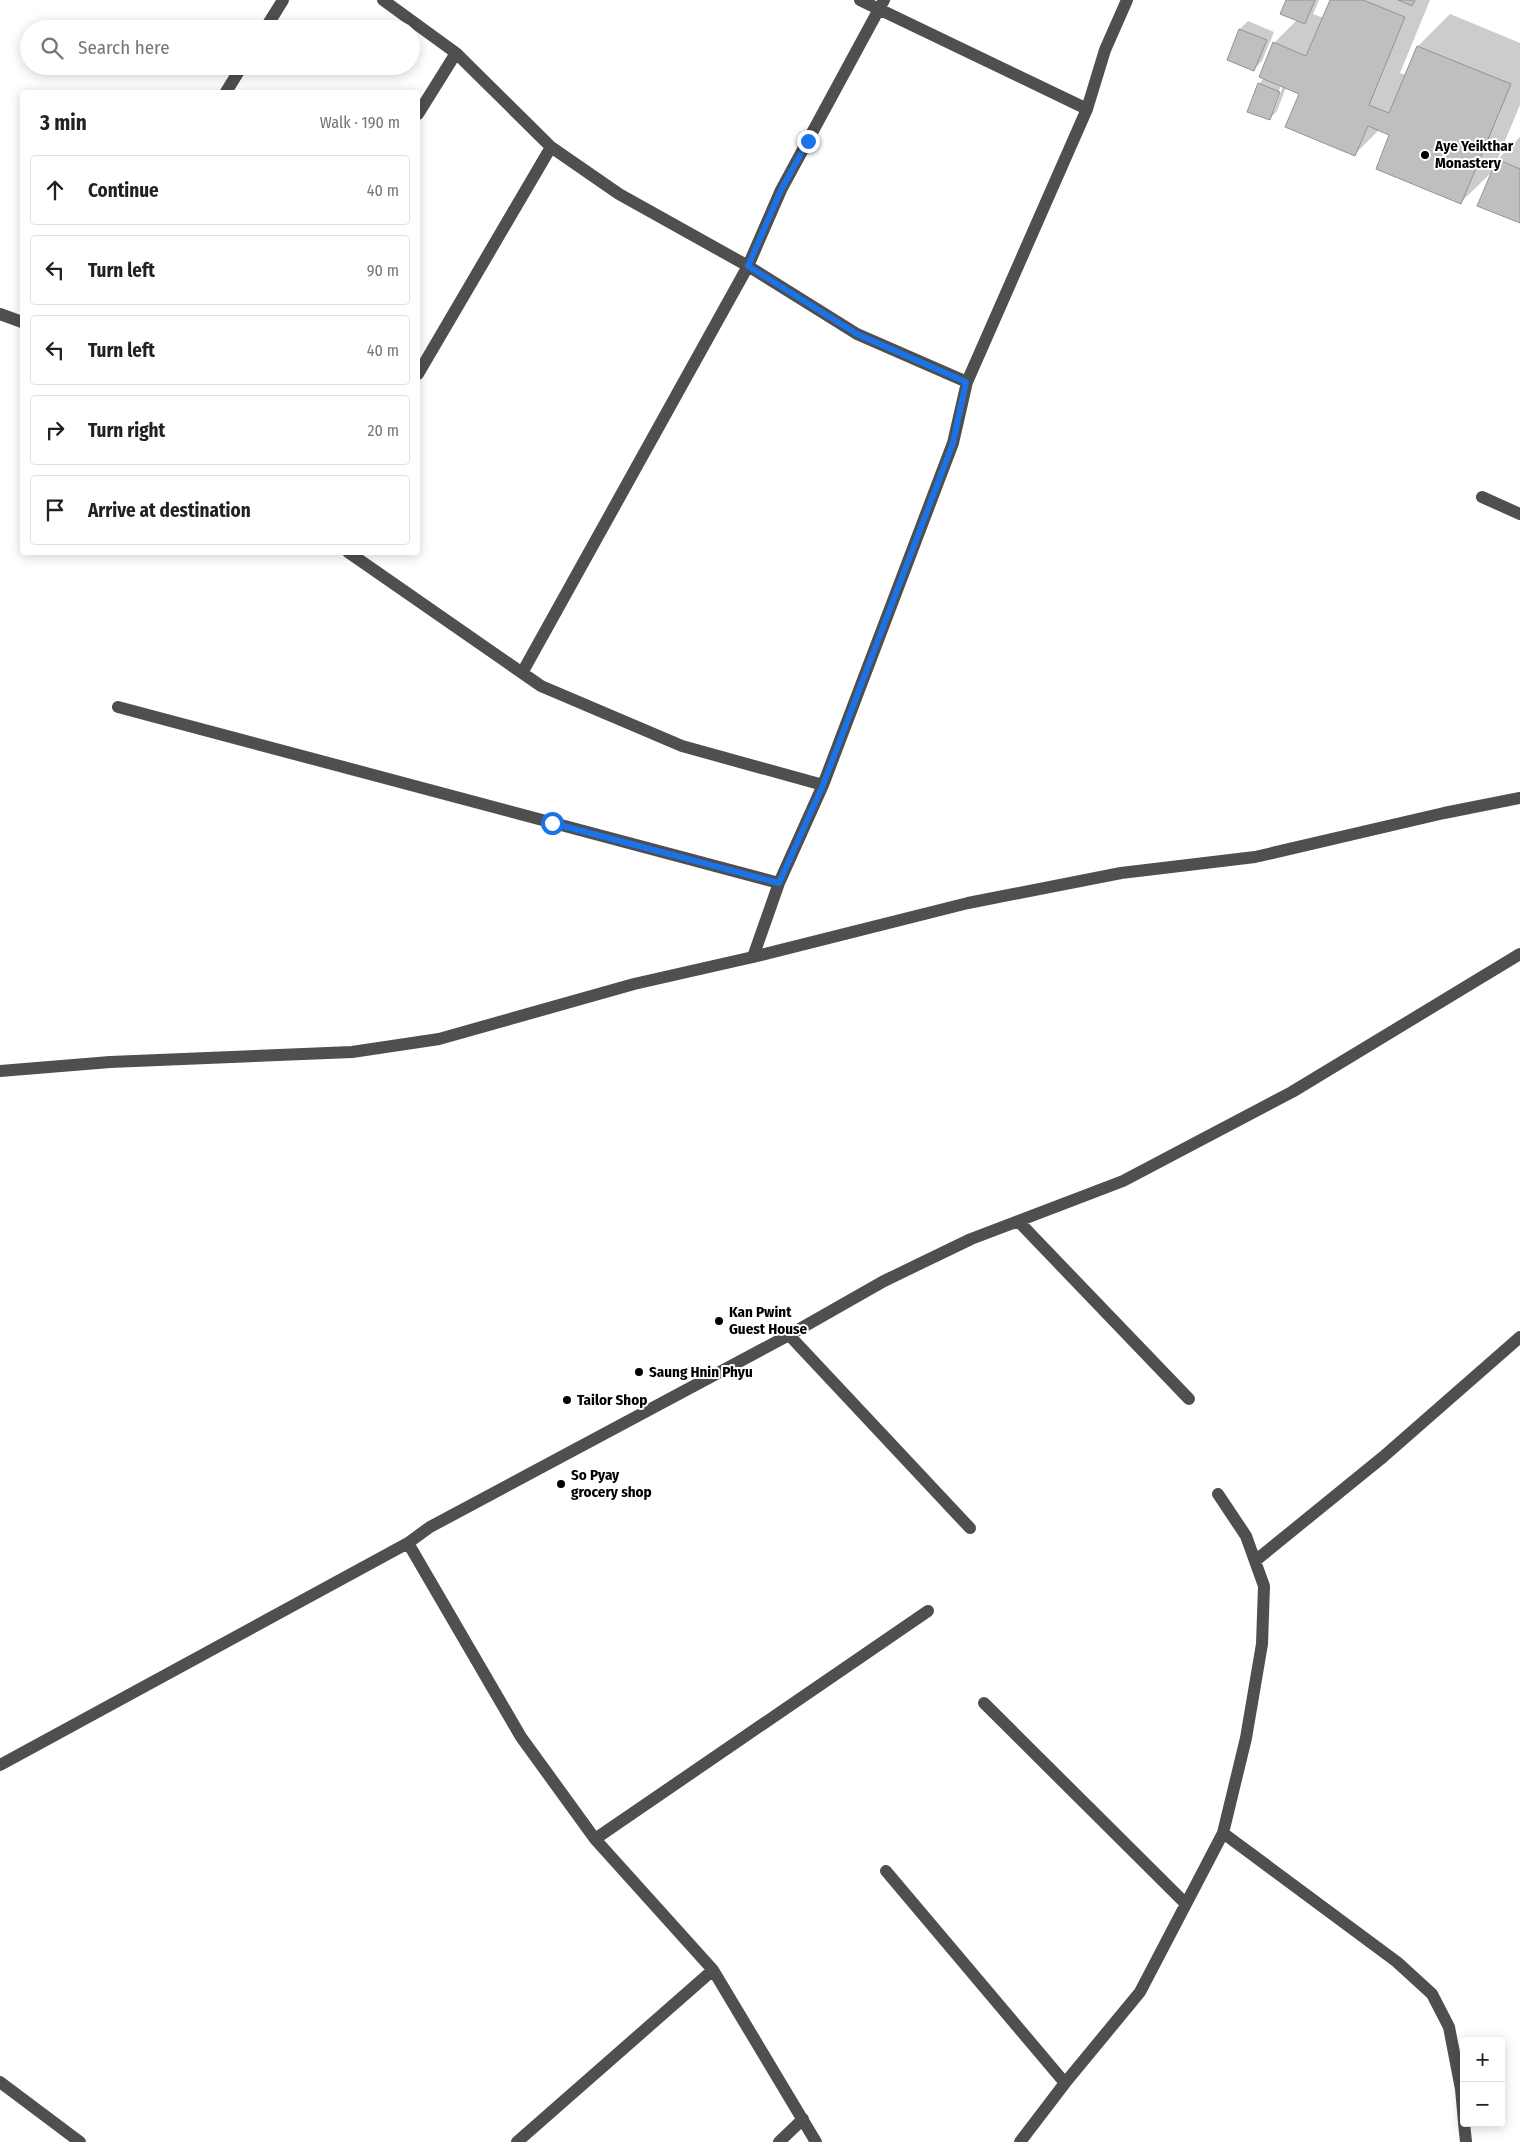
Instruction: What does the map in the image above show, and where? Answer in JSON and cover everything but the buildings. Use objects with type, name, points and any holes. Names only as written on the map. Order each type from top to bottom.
[{"type":"street","points":[[271,20],[283,0]]},
{"type":"street","points":[[383,0],[411,20]]},
{"type":"street","points":[[860,0],[881,4],[1087,109]]},
{"type":"street","points":[[753,957],[779,883],[823,785],[953,443],[966,382],[1087,109],[1105,50],[1126,0]]},
{"type":"street","points":[[522,673],[748,266],[781,190],[881,4]]},
{"type":"street","points":[[420,27],[456,53],[551,147],[619,194],[748,266],[857,334],[966,382]]},
{"type":"street","points":[[420,111],[456,53]]},
{"type":"street","points":[[227,90],[236,75]]},
{"type":"street","points":[[420,371],[551,147]]},
{"type":"street","points":[[0,314],[20,321]]},
{"type":"street","points":[[1482,497],[1520,514]]},
{"type":"street","points":[[352,555],[541,686],[682,746],[823,785]]},
{"type":"street","points":[[118,707],[779,883]]},
{"type":"street","points":[[0,1071],[110,1062],[352,1052],[439,1039],[634,984],[753,957],[968,903],[1121,873],[1255,857],[1444,813],[1520,798]]},
{"type":"street","points":[[0,1764],[408,1543],[430,1527],[789,1335],[884,1281],[971,1239],[1123,1181],[1292,1092],[1520,954]]},
{"type":"street","points":[[1018,1221],[1189,1399]]},
{"type":"street","points":[[789,1335],[970,1528]]},
{"type":"street","points":[[1255,1561],[1383,1457],[1520,1337]]},
{"type":"street","points":[[1020,2142],[1065,2083],[1140,1992],[1223,1833],[1246,1738],[1262,1644],[1264,1586],[1246,1536],[1218,1494]]},
{"type":"street","points":[[408,1543],[521,1737],[595,1839],[713,1970],[816,2142]]},
{"type":"street","points":[[595,1839],[928,1611]]},
{"type":"street","points":[[984,1703],[1186,1904]]},
{"type":"street","points":[[1223,1833],[1396,1962],[1432,1994],[1449,2027],[1460,2089]]},
{"type":"street","points":[[886,1871],[1065,2083]]},
{"type":"street","points":[[517,2142],[713,1970]]},
{"type":"street","points":[[0,2082],[80,2142]]},
{"type":"street","points":[[779,2142],[803,2119]]},
{"type":"street","points":[[1464,2127],[1466,2142]]},
{"type":"place","name":"Aye Yeikthar Monastery","points":[[1425,155]]},
{"type":"place","name":"Kan Pwint Guest House","points":[[719,1321]]},
{"type":"place","name":"Saung Hnin Phyu","points":[[639,1372]]},
{"type":"place","name":"Tailor Shop","points":[[567,1400]]},
{"type":"place","name":"So Pyay grocery shop","points":[[561,1484]]},
{"type":"route","points":[[552,823],[779,883],[823,785],[953,443],[966,382],[857,334],[748,266],[781,190],[808,141]]}]
